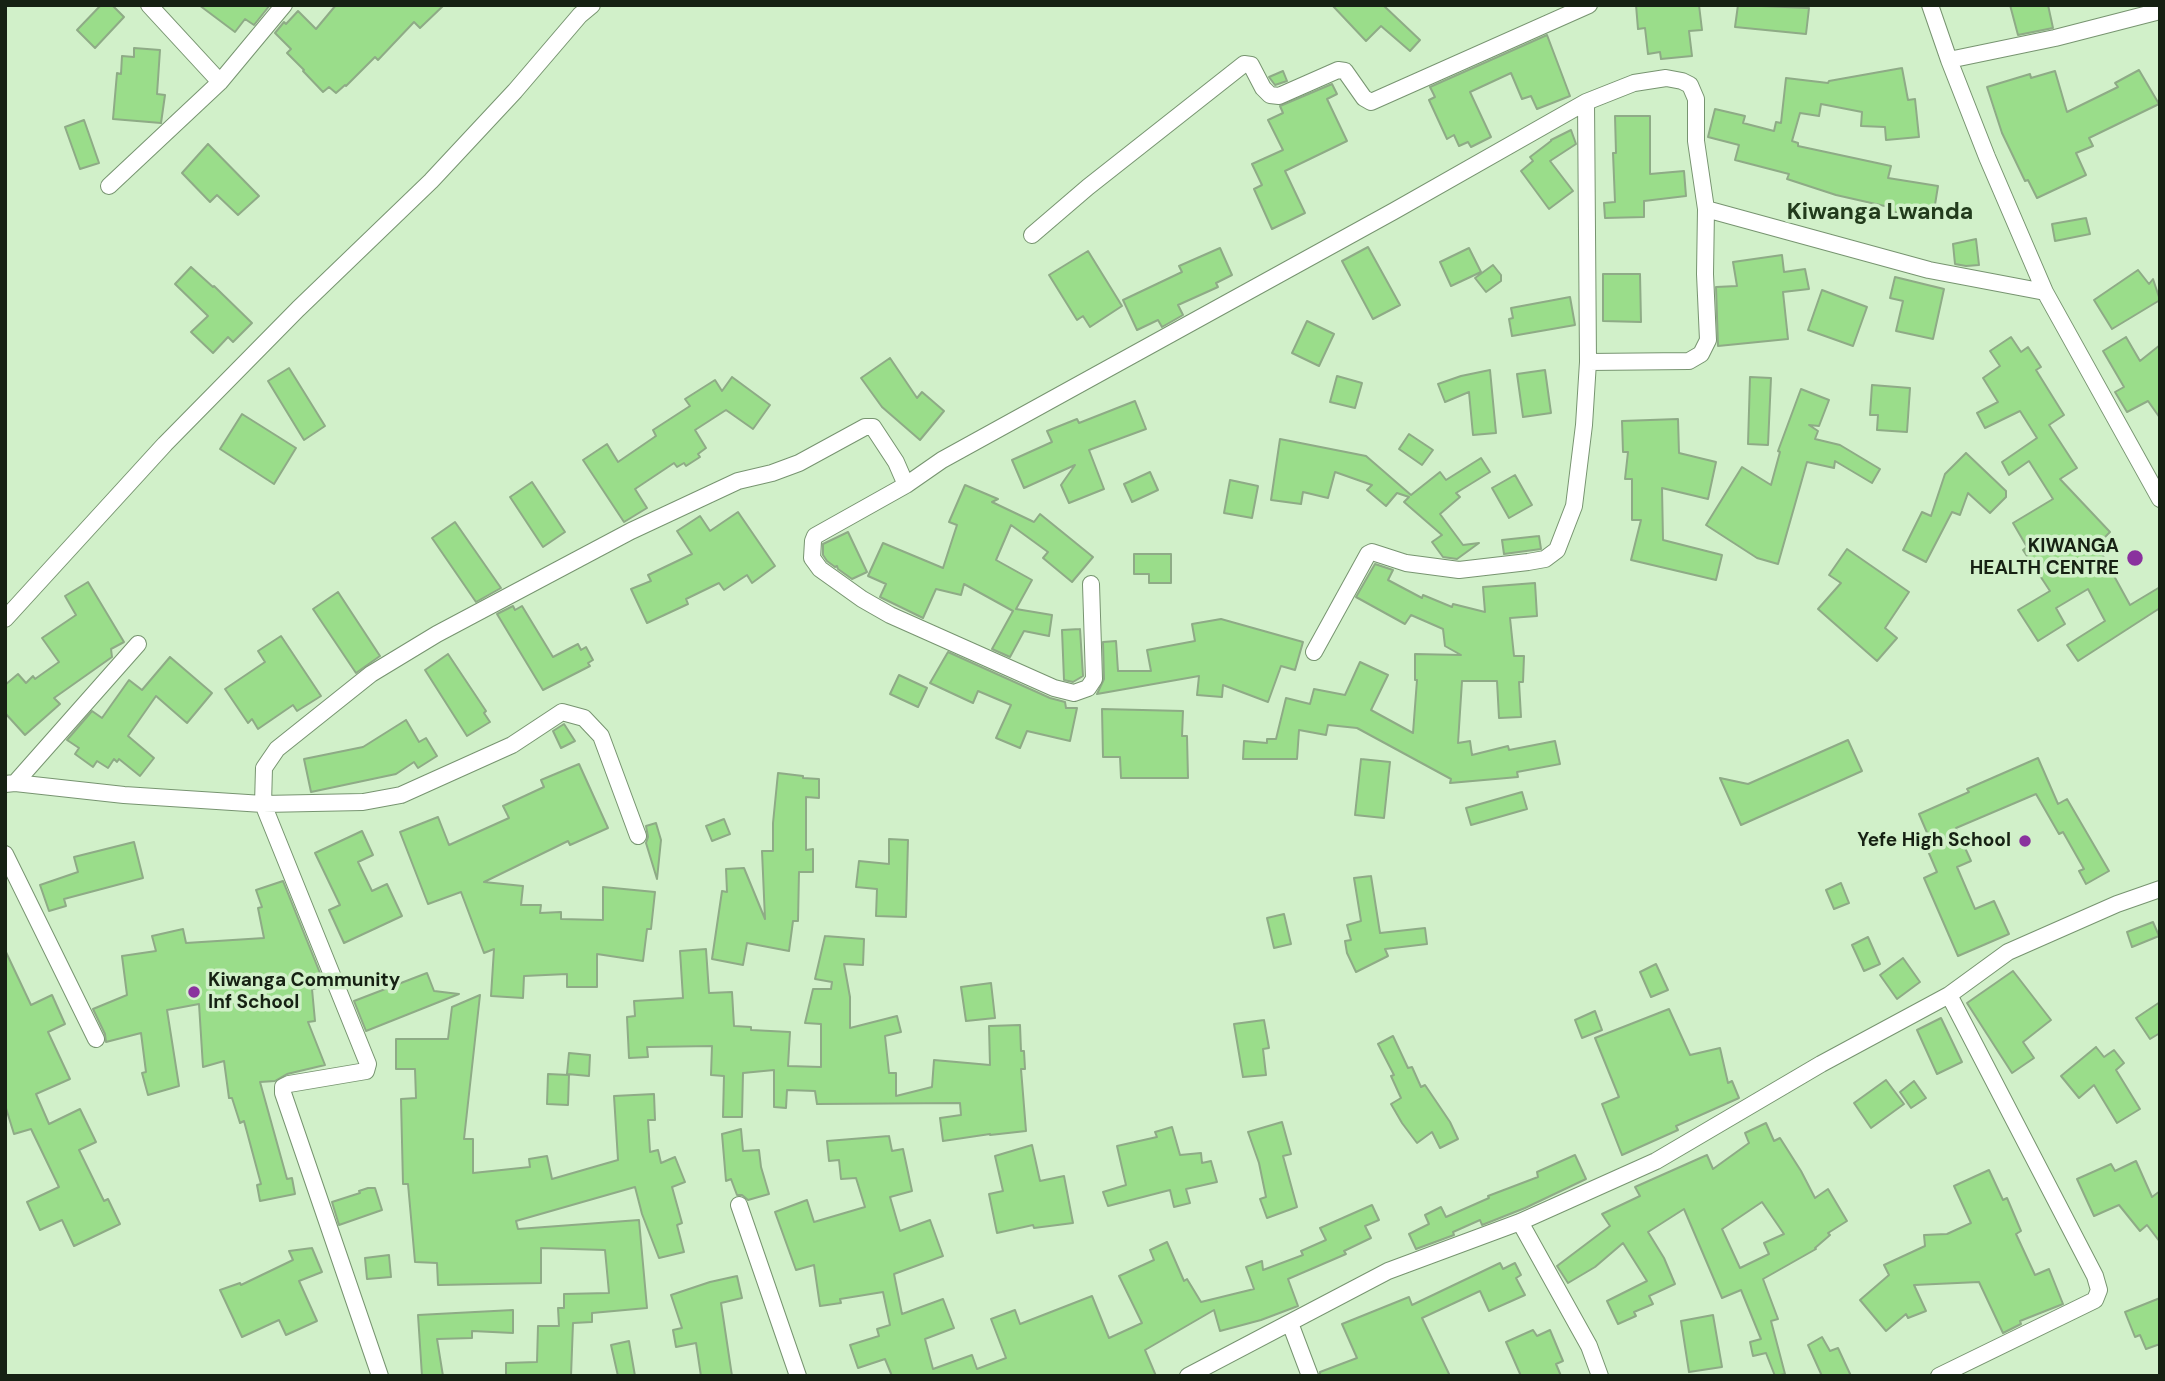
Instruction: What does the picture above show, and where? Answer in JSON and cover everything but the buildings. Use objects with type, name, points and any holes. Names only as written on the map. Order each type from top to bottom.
[{"type":"street","points":[[149,5],[220,82]]},
{"type":"street","points":[[109,186],[220,82],[284,5]]},
{"type":"street","points":[[1032,235],[1099,178],[1244,64],[1251,65],[1263,88],[1270,95],[1279,96],[1338,70],[1345,71],[1364,98],[1371,102],[1589,5]]},
{"type":"street","points":[[1930,5],[1987,157],[2045,292],[2160,499]]},
{"type":"street","points":[[5,619],[165,444],[298,309],[430,181],[515,91],[581,9]]},
{"type":"street","points":[[1949,60],[2055,38],[2160,11]]},
{"type":"street","points":[[1091,584],[1094,678],[1088,688],[1074,693],[1054,688],[890,615],[862,599],[820,569],[812,558],[813,541],[815,536],[906,485],[942,460],[1586,102],[1634,83],[1666,78],[1682,81],[1690,85],[1696,99],[1696,141],[1706,209],[1708,340],[1701,354],[1689,360],[1588,362]]},
{"type":"street","points":[[1314,652],[1368,554],[1372,552],[1406,563],[1459,570],[1545,559],[1557,550],[1574,506],[1584,425],[1588,362],[1586,102]]},
{"type":"street","points":[[1706,209],[1928,270],[2045,292]]},
{"type":"street","points":[[380,1376],[283,1093],[283,1087],[289,1084],[366,1071],[368,1065],[263,804],[264,768],[277,749],[371,674],[438,634],[631,531],[738,481],[799,463],[866,427],[873,427],[896,462],[906,485]]},
{"type":"street","points":[[10,783],[138,643]]},
{"type":"street","points":[[10,783],[263,804],[363,802],[401,795],[512,745],[562,712],[584,718],[601,736],[638,836]]},
{"type":"street","points":[[5,854],[96,1039]]},
{"type":"street","points":[[1188,1376],[1388,1271],[1520,1222],[1656,1161],[1821,1064],[1949,995],[2008,952],[2160,888]]},
{"type":"street","points":[[1939,1376],[2095,1300],[2099,1290],[2095,1276],[1949,995]]},
{"type":"street","points":[[738,1205],[798,1376]]},
{"type":"street","points":[[1520,1222],[1589,1346],[1600,1376]]},
{"type":"street","points":[[1290,1323],[1310,1376]]},
{"type":"place","name":"KIWANGA HEALTH CENTRE","points":[[2135,558]]},
{"type":"place","name":"Yefe High School","points":[[2025,841]]},
{"type":"place","name":"Kiwanga Community Inf School","points":[[194,992]]},
{"type":"district","name":"Kiwanga Lwanda","points":[[1880,213]]}]
